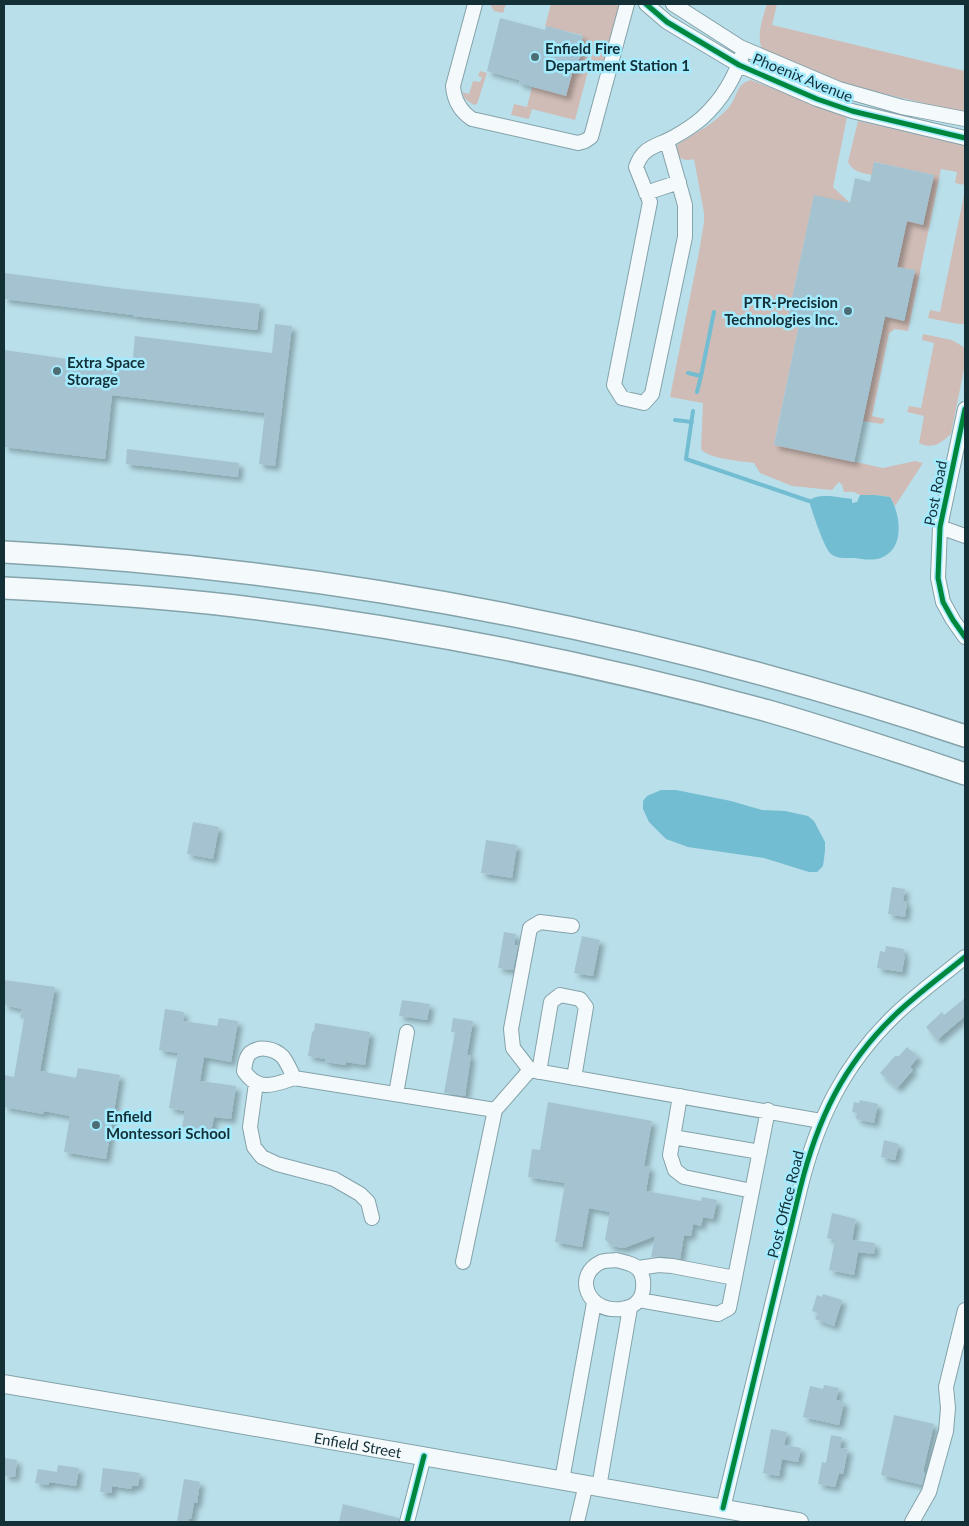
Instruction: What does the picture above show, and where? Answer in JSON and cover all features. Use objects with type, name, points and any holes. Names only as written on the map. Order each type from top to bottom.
[{"type":"highway","points":[[4,552],[119,559],[249,572],[468,606],[615,637],[721,663],[845,697],[965,736]]},
{"type":"highway","points":[[4,588],[131,596],[234,606],[367,624],[478,644],[610,672],[738,703],[813,724],[965,774]]},
{"type":"main road","name":"Enfield Street","points":[[4,1384],[724,1508],[789,1521]]},
{"type":"street","points":[[475,4],[453,86],[458,105],[472,119],[578,143],[591,137],[628,4]]},
{"type":"street","name":"Phoenix Avenue","points":[[646,4],[667,22],[739,65],[817,99],[843,108],[965,138]]},
{"type":"street","name":"Phoenix Avenue","points":[[673,4],[744,49],[839,89],[902,107],[965,119]]},
{"type":"street","name":"Phoenix Avenue","points":[[739,65],[744,49]]},
{"type":"street","points":[[667,140],[685,205],[685,237],[652,394],[644,403],[622,398],[614,385],[650,202],[636,167],[640,157],[647,149],[667,140],[675,137],[702,118],[726,92],[739,65]]},
{"type":"street","points":[[646,193],[679,182]]},
{"type":"street","name":"Post Road","points":[[965,409],[940,527],[938,578],[943,602],[965,637]]},
{"type":"street","points":[[940,527],[965,536]]},
{"type":"street","points":[[572,926],[540,922],[530,928],[511,1029],[513,1048],[535,1071],[821,1120]]},
{"type":"street","name":"Post Office Road","points":[[724,1508],[807,1159],[821,1120],[836,1090],[870,1042],[896,1015],[965,957]]},
{"type":"street","points":[[463,1262],[495,1110],[535,1071],[551,1002],[560,995],[580,999],[586,1007],[574,1078]]},
{"type":"street","points":[[396,1094],[408,1032]]},
{"type":"street","points":[[294,1078],[289,1066],[281,1056],[272,1050],[259,1048],[250,1054],[245,1062],[244,1071],[249,1079],[256,1084],[276,1084],[294,1078],[495,1110]]},
{"type":"street","points":[[256,1084],[250,1127],[254,1147],[262,1157],[277,1164],[334,1179],[347,1186],[360,1194],[368,1202],[372,1218]]},
{"type":"street","points":[[680,1096],[670,1155],[675,1170],[684,1176],[752,1191]]},
{"type":"street","points":[[577,1522],[592,1486],[634,1304],[643,1289],[643,1277],[638,1268],[629,1263],[616,1260],[603,1261],[593,1268],[586,1280],[588,1294],[594,1303],[604,1308],[617,1309],[634,1304],[718,1314],[729,1308],[768,1110]]},
{"type":"street","points":[[673,1138],[760,1152]]},
{"type":"street","points":[[638,1268],[659,1265],[672,1266],[735,1278]]},
{"type":"street","points":[[562,1480],[594,1303]]},
{"type":"street","points":[[912,1522],[929,1492],[946,1431],[948,1408],[946,1387],[965,1310]]},
{"type":"street","points":[[407,1522],[424,1456]]},
{"type":"shaded area","points":[[490,4],[506,4],[503,13],[494,11]]},
{"type":"shaded area","points":[[551,4],[620,4],[604,63],[591,60],[575,120],[532,109],[529,119],[511,115],[514,104],[527,107],[532,87],[566,95],[573,70],[577,71],[581,54],[591,59],[593,50],[580,47],[582,35],[545,26]]},
{"type":"shaded area","points":[[767,4],[777,4],[772,25],[965,71],[965,113],[833,80],[762,49],[760,32]]},
{"type":"shaded area","points":[[480,71],[487,73],[477,104],[474,105],[465,99],[462,92],[469,94],[473,81],[480,82],[482,77],[478,76]]},
{"type":"shaded area","points":[[751,80],[847,117],[833,187],[850,203],[814,196],[788,317],[800,320],[774,444],[883,468],[915,461],[923,463],[895,506],[890,497],[844,492],[839,482],[832,490],[792,486],[760,473],[754,463],[710,455],[701,449],[703,403],[670,397],[704,222],[694,159],[686,160],[680,158],[676,153],[677,145],[718,118],[733,102],[740,87]]},
{"type":"shaded area","points":[[858,121],[965,144],[965,185],[955,183],[957,172],[941,169],[908,331],[895,329],[889,333],[872,416],[885,419],[882,424],[863,421],[885,317],[905,320],[915,271],[897,267],[907,221],[923,224],[934,175],[875,162],[872,175],[855,170],[848,162]]},
{"type":"shaded area","points":[[965,190],[965,324],[959,324],[928,318],[930,310],[940,312]]},
{"type":"shaded area","points":[[923,334],[952,340],[965,348],[965,364],[951,434],[933,446],[919,443],[924,416],[907,412],[909,406],[921,408],[934,343],[922,340]]},
{"type":"water","points":[[860,495],[890,497],[897,513],[899,531],[894,547],[889,554],[878,559],[836,557],[828,550],[815,521],[809,501],[813,498],[829,496],[852,499],[852,503],[857,502]]},
{"type":"water","points":[[661,790],[676,790],[731,801],[762,810],[785,811],[808,816],[814,821],[825,842],[823,866],[817,872],[809,872],[764,858],[688,847],[666,839],[649,822],[643,809],[643,801],[647,796]]},
{"type":"building","name":"Enfield Fire Department Station 1","points":[[500,18],[545,30],[546,26],[583,36],[576,71],[573,70],[566,96],[519,83],[519,80],[487,71]]},
{"type":"building","name":"PTR-Precision Technologies Inc.","points":[[874,162],[934,175],[923,225],[907,221],[897,267],[915,270],[904,321],[885,316],[854,462],[774,445],[800,320],[788,317],[814,195],[850,203],[855,178],[870,182]]},
{"type":"building","points":[[4,273],[260,304],[257,330],[4,299]]},
{"type":"building","points":[[275,324],[292,326],[275,466],[259,464],[265,413],[112,395],[105,459],[4,447],[4,350],[132,368],[135,336],[272,353]]},
{"type":"building","points":[[127,449],[239,463],[238,477],[126,464]]},
{"type":"building","points":[[193,822],[219,827],[213,859],[187,854]]},
{"type":"building","points":[[486,840],[517,845],[512,878],[481,873]]},
{"type":"building","points":[[892,887],[905,889],[903,901],[907,902],[905,917],[888,914]]},
{"type":"building","points":[[504,932],[516,934],[514,945],[518,945],[513,970],[498,968]]},
{"type":"building","points":[[582,936],[600,940],[593,976],[574,973]]},
{"type":"building","points":[[886,946],[904,949],[903,955],[905,955],[902,972],[877,968],[880,951],[885,952]]},
{"type":"building","points":[[4,980],[55,987],[40,1071],[76,1078],[78,1068],[120,1075],[106,1159],[64,1152],[70,1116],[44,1111],[43,1114],[4,1107],[4,1075],[14,1077],[24,1019],[20,1018],[22,1009],[4,1005]]},
{"type":"building","points":[[965,998],[965,1016],[937,1040],[926,1027],[942,1012],[944,1015]]},
{"type":"building","points":[[402,1000],[430,1004],[427,1020],[399,1016]]},
{"type":"building","points":[[165,1009],[184,1012],[183,1021],[217,1026],[219,1018],[238,1021],[231,1062],[204,1057],[200,1081],[236,1086],[231,1119],[214,1117],[211,1131],[182,1127],[185,1111],[169,1108],[178,1053],[159,1050]]},
{"type":"building","points":[[453,1018],[473,1021],[467,1055],[471,1055],[465,1096],[444,1093],[455,1032],[451,1032]]},
{"type":"building","points":[[315,1023],[370,1032],[365,1065],[346,1062],[346,1065],[325,1062],[325,1059],[308,1056]]},
{"type":"building","points":[[907,1047],[918,1057],[910,1067],[913,1070],[897,1088],[880,1073],[895,1056],[899,1056]]},
{"type":"building","points":[[860,1100],[878,1104],[874,1123],[856,1119],[857,1113],[852,1112],[854,1102],[859,1103]]},
{"type":"building","points":[[548,1102],[652,1121],[644,1166],[650,1167],[646,1191],[701,1201],[702,1197],[717,1200],[713,1219],[703,1217],[701,1226],[693,1224],[691,1236],[684,1235],[680,1259],[660,1256],[651,1257],[655,1236],[624,1248],[611,1246],[605,1239],[610,1212],[589,1208],[582,1247],[555,1242],[565,1183],[528,1177],[532,1149],[540,1150]]},
{"type":"building","points":[[884,1140],[899,1144],[895,1160],[881,1157]]},
{"type":"building","points":[[832,1213],[856,1219],[852,1240],[875,1243],[874,1254],[858,1252],[854,1275],[829,1270],[835,1240],[827,1238]]},
{"type":"building","points":[[823,1294],[842,1300],[834,1326],[815,1319],[818,1313],[812,1311],[817,1295],[822,1297]]},
{"type":"building","points":[[824,1385],[839,1388],[836,1400],[844,1402],[839,1425],[803,1417],[810,1386],[823,1389]]},
{"type":"building","points":[[894,1415],[934,1424],[923,1472],[925,1473],[922,1485],[881,1475]]},
{"type":"building","points":[[771,1429],[787,1432],[784,1445],[801,1448],[798,1462],[782,1459],[779,1476],[763,1473]]},
{"type":"building","points":[[831,1435],[842,1437],[840,1448],[848,1449],[843,1474],[839,1473],[835,1487],[818,1484],[822,1462],[826,1463]]},
{"type":"building","points":[[4,1458],[17,1460],[15,1477],[4,1476]]},
{"type":"building","points":[[58,1465],[79,1468],[76,1486],[49,1482],[49,1485],[35,1483],[38,1469],[57,1472]]},
{"type":"building","points":[[103,1468],[140,1473],[138,1486],[132,1486],[131,1489],[112,1486],[112,1493],[100,1492]]},
{"type":"building","points":[[184,1479],[200,1482],[197,1503],[194,1503],[189,1522],[177,1522]]},
{"type":"building","points":[[343,1504],[399,1518],[398,1522],[339,1522]]},
{"type":"waterway","points":[[701,376],[714,312]]},
{"type":"waterway","points":[[688,373],[701,376],[697,392]]},
{"type":"waterway","points":[[693,411],[686,459],[809,501]]},
{"type":"waterway","points":[[675,420],[692,422]]},
{"type":"cycle path","points":[[646,4],[667,22],[739,65],[817,99],[852,111],[965,138]]},
{"type":"cycle path","points":[[965,409],[940,527],[938,578],[943,602],[965,637]]},
{"type":"cycle path","points":[[723,1508],[800,1189],[824,1117],[834,1095],[847,1074],[877,1034],[912,1000],[965,957]]},
{"type":"cycle path","points":[[407,1522],[424,1456]]},
{"type":"place","name":"Enfield Fire Department Station 1","points":[[535,57]]},
{"type":"place","name":"PTR-Precision Technologies Inc.","points":[[848,311]]},
{"type":"place","name":"Extra Space Storage","points":[[57,371]]},
{"type":"place","name":"Enfield Montessori School","points":[[96,1125]]}]
